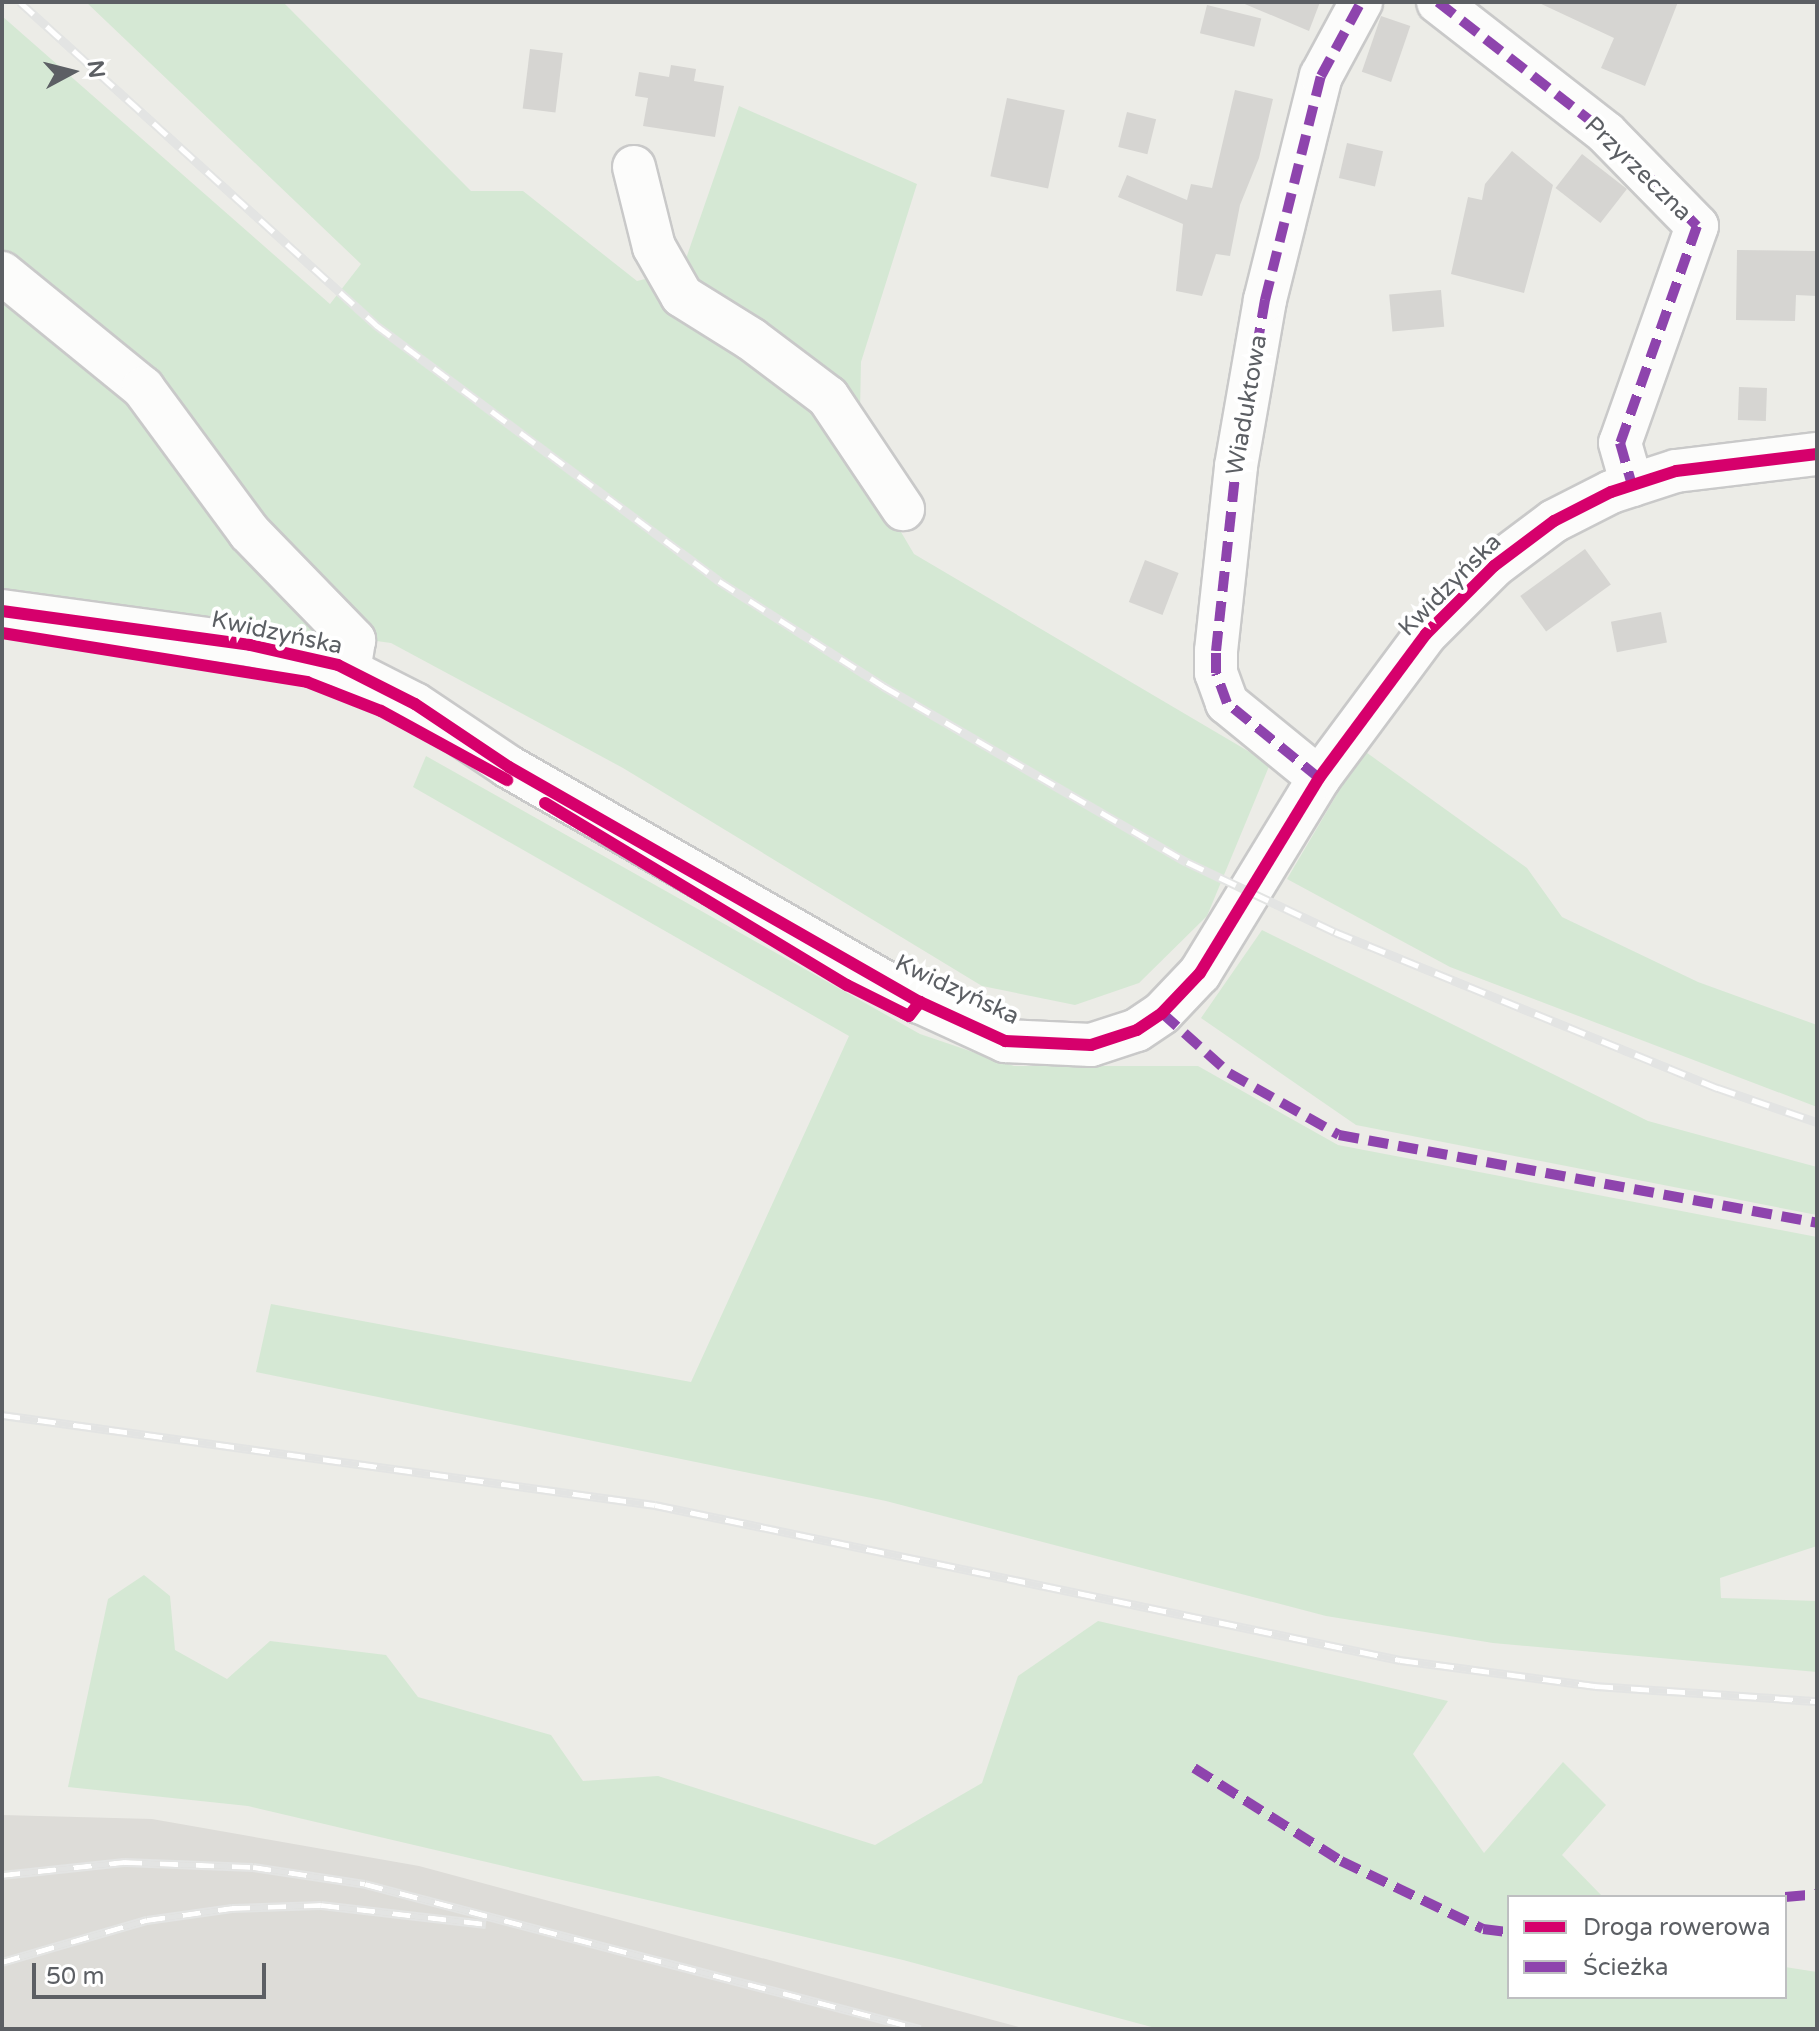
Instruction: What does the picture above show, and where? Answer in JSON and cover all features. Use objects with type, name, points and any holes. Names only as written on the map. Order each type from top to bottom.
[{"type":"street","name":"Wiaduktowa","points":[[1319,778],[1227,703],[1216,673],[1216,651],[1236,466],[1265,300],[1321,76],[1361,2]]},
{"type":"street","name":"Przyrzeczna","points":[[1438,2],[1606,133],[1697,226],[1620,443],[1632,485]]},
{"type":"street","points":[[634,167],[654,247],[682,296],[751,339],[828,397],[903,509]]},
{"type":"street","points":[[2,273],[143,388],[249,532],[354,640],[349,670]]},
{"type":"street","name":"Kwidzyńska","points":[[2,611],[250,645],[349,670],[920,1002],[1005,1041],[1051,1047],[1091,1045],[1137,1030],[1162,1013],[1200,973],[1319,778],[1426,634],[1494,566],[1554,521],[1632,485],[1676,471],[1817,454]]},
{"type":"shaded area","points":[[2,1815],[152,1819],[419,1866],[1026,2029],[2,2029]]},
{"type":"green space","points":[[86,2],[283,2],[471,191],[523,191],[637,281],[682,270],[739,106],[917,184],[861,362],[859,461],[914,554],[1270,764],[1207,916],[1139,983],[1075,1005],[982,986],[623,768],[391,643],[2,589],[2,16],[330,304],[361,264]]},
{"type":"green space","points":[[1363,750],[1527,868],[1562,917],[1698,982],[1817,1025],[1817,1107],[1450,967],[1287,879]]},
{"type":"green space","points":[[426,756],[920,1034],[1014,1066],[1198,1066],[1338,1145],[1817,1237],[1817,1546],[1720,1578],[1721,1598],[1817,1601],[1817,1672],[1493,1643],[1326,1616],[886,1501],[256,1372],[271,1304],[691,1382],[849,1036],[413,787]]},
{"type":"green space","points":[[1262,930],[1648,1121],[1817,1167],[1817,1215],[1356,1125],[1201,1018]]},
{"type":"green space","points":[[144,1575],[170,1596],[175,1650],[227,1679],[270,1641],[386,1655],[418,1697],[551,1735],[583,1781],[658,1776],[875,1845],[982,1783],[1018,1676],[1098,1621],[1448,1701],[1413,1754],[1484,1853],[1563,1762],[1606,1805],[1562,1855],[1601,1895],[1507,1895],[1507,1999],[1787,1999],[1787,1967],[1817,1972],[1817,2029],[1159,2029],[903,1960],[248,1806],[68,1787],[108,1599]]},
{"type":"building","points":[[1240,2],[1320,2],[1309,31]]},
{"type":"building","points":[[1537,2],[1678,2],[1645,86],[1601,68],[1614,38]]},
{"type":"building","points":[[1207,5],[1261,19],[1254,47],[1200,33]]},
{"type":"building","points":[[1381,16],[1410,26],[1391,82],[1362,72]]},
{"type":"building","points":[[530,49],[563,53],[555,113],[523,109]]},
{"type":"building","points":[[671,65],[696,69],[694,81],[724,86],[715,137],[643,126],[648,98],[635,96],[639,72],[669,77]]},
{"type":"building","points":[[1235,90],[1273,99],[1259,158],[1240,205],[1230,256],[1216,254],[1202,296],[1176,291],[1183,224],[1118,197],[1127,175],[1187,200],[1191,184],[1212,188]]},
{"type":"building","points":[[1007,98],[1065,110],[1048,189],[990,176]]},
{"type":"building","points":[[1127,112],[1156,119],[1147,154],[1118,147]]},
{"type":"building","points":[[1347,143],[1383,151],[1375,186],[1339,178]]},
{"type":"building","points":[[1512,151],[1553,185],[1524,293],[1451,274],[1468,197],[1482,200],[1485,184]]},
{"type":"building","points":[[1582,154],[1627,189],[1600,223],[1556,188]]},
{"type":"building","points":[[1737,250],[1817,251],[1817,296],[1796,295],[1795,321],[1736,320]]},
{"type":"building","points":[[1441,290],[1444,327],[1392,331],[1389,295]]},
{"type":"building","points":[[1739,387],[1767,388],[1766,421],[1738,420]]},
{"type":"building","points":[[1585,549],[1611,585],[1546,632],[1520,596]]},
{"type":"building","points":[[1145,560],[1179,573],[1162,615],[1129,602]]},
{"type":"building","points":[[1661,612],[1667,642],[1617,652],[1611,622]]},
{"type":"railway","points":[[20,2],[376,325],[719,581],[883,686],[1187,862],[1335,932],[1718,1088],[1817,1122]]},
{"type":"railway","points":[[2,1415],[655,1505],[1400,1660],[1595,1686],[1817,1701]]},
{"type":"railway","points":[[2,1875],[124,1862],[253,1867],[365,1884],[920,2029]]},
{"type":"railway","points":[[2,1962],[147,1920],[232,1908],[321,1905],[486,1924]]},
{"type":"marked path","points":[[1319,778],[1227,703],[1216,673],[1216,651],[1236,466],[1265,300],[1321,76],[1361,2]]},
{"type":"marked path","points":[[1438,2],[1606,133],[1697,226],[1620,443],[1632,485]]},
{"type":"marked path","points":[[1162,1013],[1229,1073],[1339,1135],[1817,1223]]},
{"type":"marked path","points":[[1194,1768],[1341,1861],[1483,1929],[1507,1932]]},
{"type":"marked path","points":[[1787,1897],[1817,1894]]},
{"type":"cycle path","points":[[2,611],[250,645],[338,665],[415,704],[509,767],[920,1002],[1005,1041],[1091,1045],[1137,1030],[1162,1013],[1200,973],[1319,778],[1426,634],[1494,566],[1554,521],[1611,492],[1676,471],[1817,454]]},
{"type":"cycle path","points":[[2,633],[307,682],[381,711],[507,780]]},
{"type":"cycle path","points":[[545,803],[847,985],[909,1016],[920,1002]]}]
